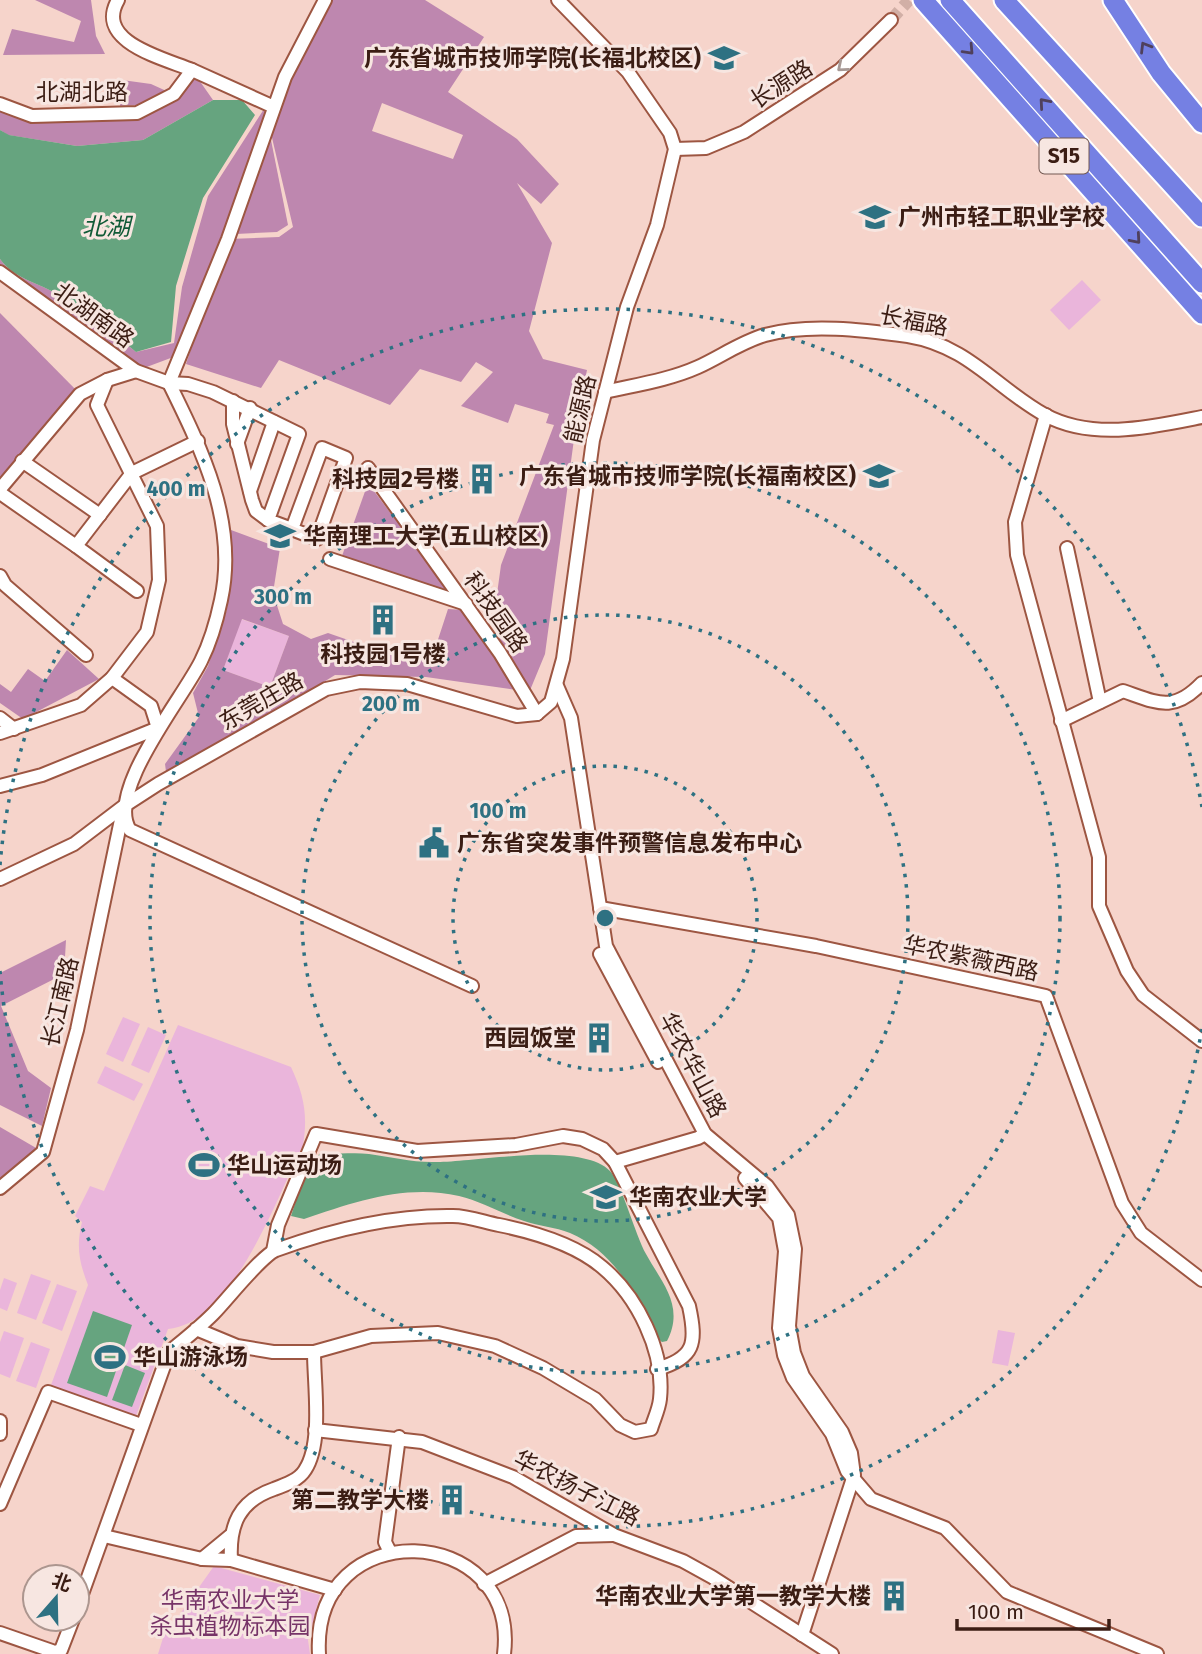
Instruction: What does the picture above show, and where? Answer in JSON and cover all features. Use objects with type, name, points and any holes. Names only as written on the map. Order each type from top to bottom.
[{"type":"highway","name":"S15","points":[[923,0],[1202,314]]},
{"type":"highway","name":"S15","points":[[950,0],[1202,283]]},
{"type":"highway","points":[[989,0],[1100,123],[1122,136],[1170,180]]},
{"type":"highway","points":[[1004,0],[1202,217]]},
{"type":"highway","points":[[1113,0],[1161,73],[1202,123]]},
{"type":"street","points":[[118,0],[113,8],[113,24],[124,41],[274,107]]},
{"type":"street","points":[[169,383],[228,239],[285,77],[325,0]]},
{"type":"street","points":[[558,0],[628,72],[670,133],[676,149]]},
{"type":"street","name":"长源路","points":[[676,149],[706,148],[744,132],[840,70],[891,20]]},
{"type":"street","name":"北湖北路","points":[[0,104],[32,116],[137,113],[174,94],[192,71]]},
{"type":"street","name":"能源路","points":[[557,686],[593,440],[626,307],[668,187],[676,149]]},
{"type":"street","name":"北湖南路","points":[[0,272],[135,371],[169,383],[188,384],[233,401],[299,434],[268,520]]},
{"type":"street","name":"长福路","points":[[605,392],[696,368],[764,336],[803,329],[853,331],[911,337],[959,352],[1046,415],[1075,425],[1111,430],[1157,426],[1202,417]]},
{"type":"street","points":[[135,371],[107,380],[71,403],[0,491],[137,591]]},
{"type":"street","points":[[0,733],[81,705],[112,678],[148,632],[159,580],[157,526],[97,405],[107,380]]},
{"type":"street","name":"长江南路","points":[[0,1188],[43,1152],[77,1030],[124,806],[134,775],[158,729],[168,719],[202,659],[221,599],[225,535],[205,455],[169,383]]},
{"type":"street","points":[[233,401],[233,424],[250,491],[256,511],[268,520],[317,539],[346,458],[321,448],[292,529]]},
{"type":"street","points":[[237,444],[250,408]]},
{"type":"street","points":[[1046,415],[1015,523],[1017,555],[1099,857],[1099,906],[1127,971],[1143,995],[1202,1041]]},
{"type":"street","points":[[250,491],[274,422]]},
{"type":"street","points":[[76,546],[132,473],[198,441]]},
{"type":"street","points":[[22,461],[100,515]]},
{"type":"street","name":"科技园路","points":[[368,468],[500,653],[537,714]]},
{"type":"street","points":[[1067,548],[1100,702]]},
{"type":"street","points":[[331,559],[466,604]]},
{"type":"street","points":[[0,576],[5,585],[86,655]]},
{"type":"street","points":[[0,786],[41,775],[158,729],[151,706],[112,678]]},
{"type":"street","points":[[1061,720],[1123,691],[1164,706],[1188,698],[1202,683]]},
{"type":"street","name":"东莞庄路","points":[[0,879],[74,845],[124,806],[312,695],[343,684],[407,684],[517,716],[537,714]]},
{"type":"street","points":[[537,714],[551,702],[557,686]]},
{"type":"street","name":"华农华山路","points":[[557,686],[571,718],[600,908],[603,950],[702,1136],[766,1186],[783,1216],[796,1249],[789,1326],[794,1353],[803,1376],[842,1432],[851,1453],[854,1475],[872,1499],[945,1528],[1007,1592],[1157,1654]]},
{"type":"street","points":[[0,718],[15,729]]},
{"type":"street","points":[[124,806],[130,830],[472,986]]},
{"type":"street","name":"华农紫薇西路","points":[[600,908],[816,946],[1046,996],[1122,1203],[1142,1233],[1202,1280]]},
{"type":"street","points":[[272,1251],[278,1225],[316,1134],[417,1151],[516,1145],[563,1136],[582,1139],[603,1149],[615,1162],[689,1306],[694,1330],[691,1347],[683,1360],[657,1369]]},
{"type":"street","points":[[615,1162],[702,1136]]},
{"type":"street","points":[[91,1571],[169,1352],[196,1329],[272,1251],[348,1229],[413,1217],[456,1216],[527,1231],[576,1250],[601,1265],[618,1282],[645,1322],[657,1369],[660,1398],[651,1429],[635,1432],[620,1425],[595,1399],[543,1368],[495,1346],[438,1333],[371,1336],[314,1352],[273,1352],[237,1346],[196,1329]]},
{"type":"street","points":[[202,1559],[230,1536],[247,1502],[288,1484],[304,1472],[314,1451],[314,1352]]},
{"type":"street","points":[[0,1504],[48,1392],[141,1426]]},
{"type":"street","points":[[0,1421],[0,1434]]},
{"type":"street","name":"华农扬子江路","points":[[315,1430],[399,1437],[422,1442],[513,1477],[614,1535],[684,1562],[832,1654]]},
{"type":"street","points":[[390,1552],[385,1542],[399,1437]]},
{"type":"street","points":[[803,1635],[854,1475]]},
{"type":"street","points":[[484,1584],[576,1536],[614,1535]]},
{"type":"street","points":[[104,1536],[202,1559],[231,1560],[335,1590]]},
{"type":"street","points":[[230,1536],[231,1560]]},
{"type":"street","points":[[319,1654],[322,1615],[335,1590],[355,1568],[390,1552],[428,1551],[464,1565],[484,1584],[502,1616],[504,1654]]},
{"type":"street","points":[[0,1633],[51,1653],[61,1650],[68,1633]]},
{"type":"green space","points":[[1082,280],[1101,300],[1069,330],[1050,310]]},
{"type":"green space","points":[[241,619],[289,636],[270,687],[223,670]]},
{"type":"green space","points":[[123,1017],[140,1024],[123,1062],[106,1054]]},
{"type":"green space","name":"华山运动场","points":[[178,1025],[291,1067],[304,1105],[303,1145],[266,1224],[232,1282],[213,1305],[191,1322],[168,1329],[136,1416],[51,1385],[88,1285],[79,1254],[82,1222],[75,1216],[90,1186],[104,1191]]},
{"type":"green space","points":[[148,1027],[166,1035],[149,1073],[131,1065]]},
{"type":"green space","points":[[105,1066],[143,1084],[134,1101],[97,1083]]},
{"type":"green space","points":[[31,1274],[51,1281],[36,1320],[17,1313]]},
{"type":"green space","points":[[4,1278],[17,1283],[7,1311],[0,1308],[0,1290]]},
{"type":"green space","points":[[57,1284],[77,1291],[62,1331],[42,1323]]},
{"type":"green space","points":[[998,1330],[1015,1333],[1008,1366],[992,1363]]},
{"type":"green space","points":[[4,1331],[24,1338],[10,1378],[0,1374],[0,1342]]},
{"type":"green space","points":[[31,1342],[50,1349],[36,1388],[16,1381]]},
{"type":"green space","name":"华南农业大学 杀虫植物标本园","points":[[214,1566],[320,1595],[308,1640],[310,1654],[158,1654],[163,1638]]},
{"type":"shaded area","points":[[35,0],[91,0],[96,36],[105,54],[3,55],[12,29],[74,42],[81,21]]},
{"type":"shaded area","points":[[321,0],[425,0],[484,37],[448,92],[517,139],[559,184],[541,204],[517,183],[552,243],[529,331],[543,359],[587,370],[577,417],[545,654],[526,700],[493,623],[501,565],[554,425],[546,423],[549,414],[515,404],[508,423],[461,406],[493,372],[476,362],[461,382],[420,369],[390,405],[279,360],[261,388],[186,364],[228,239],[279,237],[293,227],[269,125]],"holes":[[[382,103],[463,135],[453,159],[372,131]]]},
{"type":"shaded area","points":[[192,70],[213,100],[143,140],[77,146],[8,135],[0,130],[0,104],[32,116],[137,113],[140,105],[120,106],[122,80],[151,84],[173,94]]},
{"type":"shaded area","points":[[264,109],[269,133],[176,356],[136,371],[0,272],[0,259],[13,272],[52,291],[80,309],[136,352],[174,343],[182,287],[208,196]]},
{"type":"shaded area","points":[[270,135],[288,225],[277,232],[236,234]]},
{"type":"shaded area","points":[[0,313],[80,394],[0,489]]},
{"type":"shaded area","points":[[368,483],[451,594],[342,556]]},
{"type":"shaded area","points":[[231,530],[280,548],[273,593],[283,624],[311,639],[328,633],[397,657],[412,653],[431,661],[448,609],[464,610],[517,690],[426,677],[335,675],[167,779],[165,764],[199,717],[193,693],[208,666],[227,609]],"holes":[[[242,619],[289,636],[270,687],[223,670]]]},
{"type":"shaded area","points":[[67,650],[99,679],[23,719],[0,703],[0,684],[11,692],[28,669],[45,681]]},
{"type":"shaded area","points":[[66,940],[64,974],[1,1006],[28,1071],[51,1088],[42,1126],[0,1105],[0,973]]},
{"type":"shaded area","points":[[0,1127],[43,1152],[0,1188]]},
{"type":"water","name":"北湖","points":[[213,100],[242,100],[255,115],[203,198],[176,286],[171,342],[136,352],[80,309],[52,291],[13,272],[0,259],[0,130],[9,135],[77,146],[143,140]]},
{"type":"water","points":[[321,1152],[369,1154],[428,1162],[552,1155],[596,1162],[615,1177],[646,1254],[669,1295],[674,1317],[667,1341],[662,1342],[656,1337],[641,1306],[612,1263],[586,1241],[559,1229],[524,1221],[467,1198],[419,1192],[361,1201],[304,1219],[291,1216],[306,1170]]},
{"type":"water","points":[[93,1311],[132,1325],[107,1397],[67,1383]]},
{"type":"water","points":[[125,1365],[145,1373],[132,1407],[112,1400]]},
{"type":"tunnel","points":[[891,20],[909,0]]},
{"type":"place","name":"广东省城市技师学院(长福北校区)","points":[[724,58]]},
{"type":"place","name":"广州市轻工职业学校","points":[[875,217]]},
{"type":"place","name":"广东省城市技师学院(长福南校区)","points":[[879,476]]},
{"type":"place","name":"科技园2号楼","points":[[482,479]]},
{"type":"place","name":"华南理工大学(五山校区)","points":[[280,536]]},
{"type":"place","name":"科技园1号楼","points":[[383,620]]},
{"type":"place","name":"广东省突发事件预警信息发布中心","points":[[434,843]]},
{"type":"place","name":"西园饭堂","points":[[599,1038]]},
{"type":"place","name":"华山运动场","points":[[204,1165]]},
{"type":"place","name":"华南农业大学","points":[[606,1197]]},
{"type":"place","name":"华山游泳场","points":[[110,1357]]},
{"type":"place","name":"第二教学大楼","points":[[452,1500]]},
{"type":"place","name":"华南农业大学第一教学大楼","points":[[894,1596]]}]
